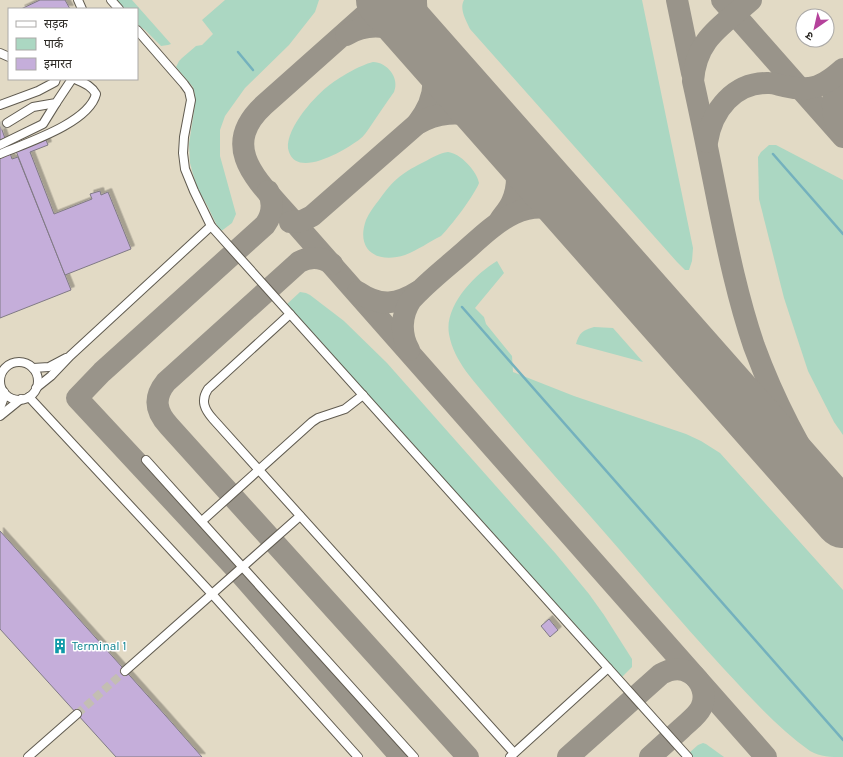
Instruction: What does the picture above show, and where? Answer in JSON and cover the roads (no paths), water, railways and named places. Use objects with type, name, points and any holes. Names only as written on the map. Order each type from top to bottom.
[{"type":"street","points":[[111,0],[118,8]]},
{"type":"street","points":[[138,31],[189,91],[191,100],[183,142],[185,169],[211,226],[688,757]]},
{"type":"street","points":[[0,105],[38,91],[55,80]]},
{"type":"street","points":[[0,145],[43,124],[72,80]]},
{"type":"street","points":[[0,154],[66,126],[87,109],[92,103],[96,94],[93,89],[86,84],[76,80]]},
{"type":"street","points":[[7,123],[33,107],[56,103]]},
{"type":"street","points":[[0,416],[54,374],[70,356],[211,226]]},
{"type":"street","points":[[290,314],[208,389],[204,397],[207,412],[512,755],[608,668]]},
{"type":"street","points":[[33,368],[49,367],[70,356]]},
{"type":"street","points":[[36,388],[38,380],[37,375],[33,368],[26,363],[21,362],[2,366],[0,383],[4,392],[10,397],[25,398],[212,594],[358,757]]},
{"type":"street","points":[[0,408],[4,392]]},
{"type":"street","points":[[202,521],[312,422],[318,418],[345,409],[363,395]]},
{"type":"street","points":[[146,460],[414,757]]},
{"type":"street","points":[[125,671],[300,516]]},
{"type":"street","points":[[28,757],[77,714]]},
{"type":"waterway","points":[[238,52],[253,70]]},
{"type":"waterway","points":[[773,154],[843,234]]},
{"type":"waterway","points":[[462,307],[843,740]]},
{"type":"tunnel","points":[[0,126],[7,123]]},
{"type":"tunnel","points":[[77,714],[125,671]]},
{"type":"place","name":"Terminal 1","points":[[60,646]]}]
